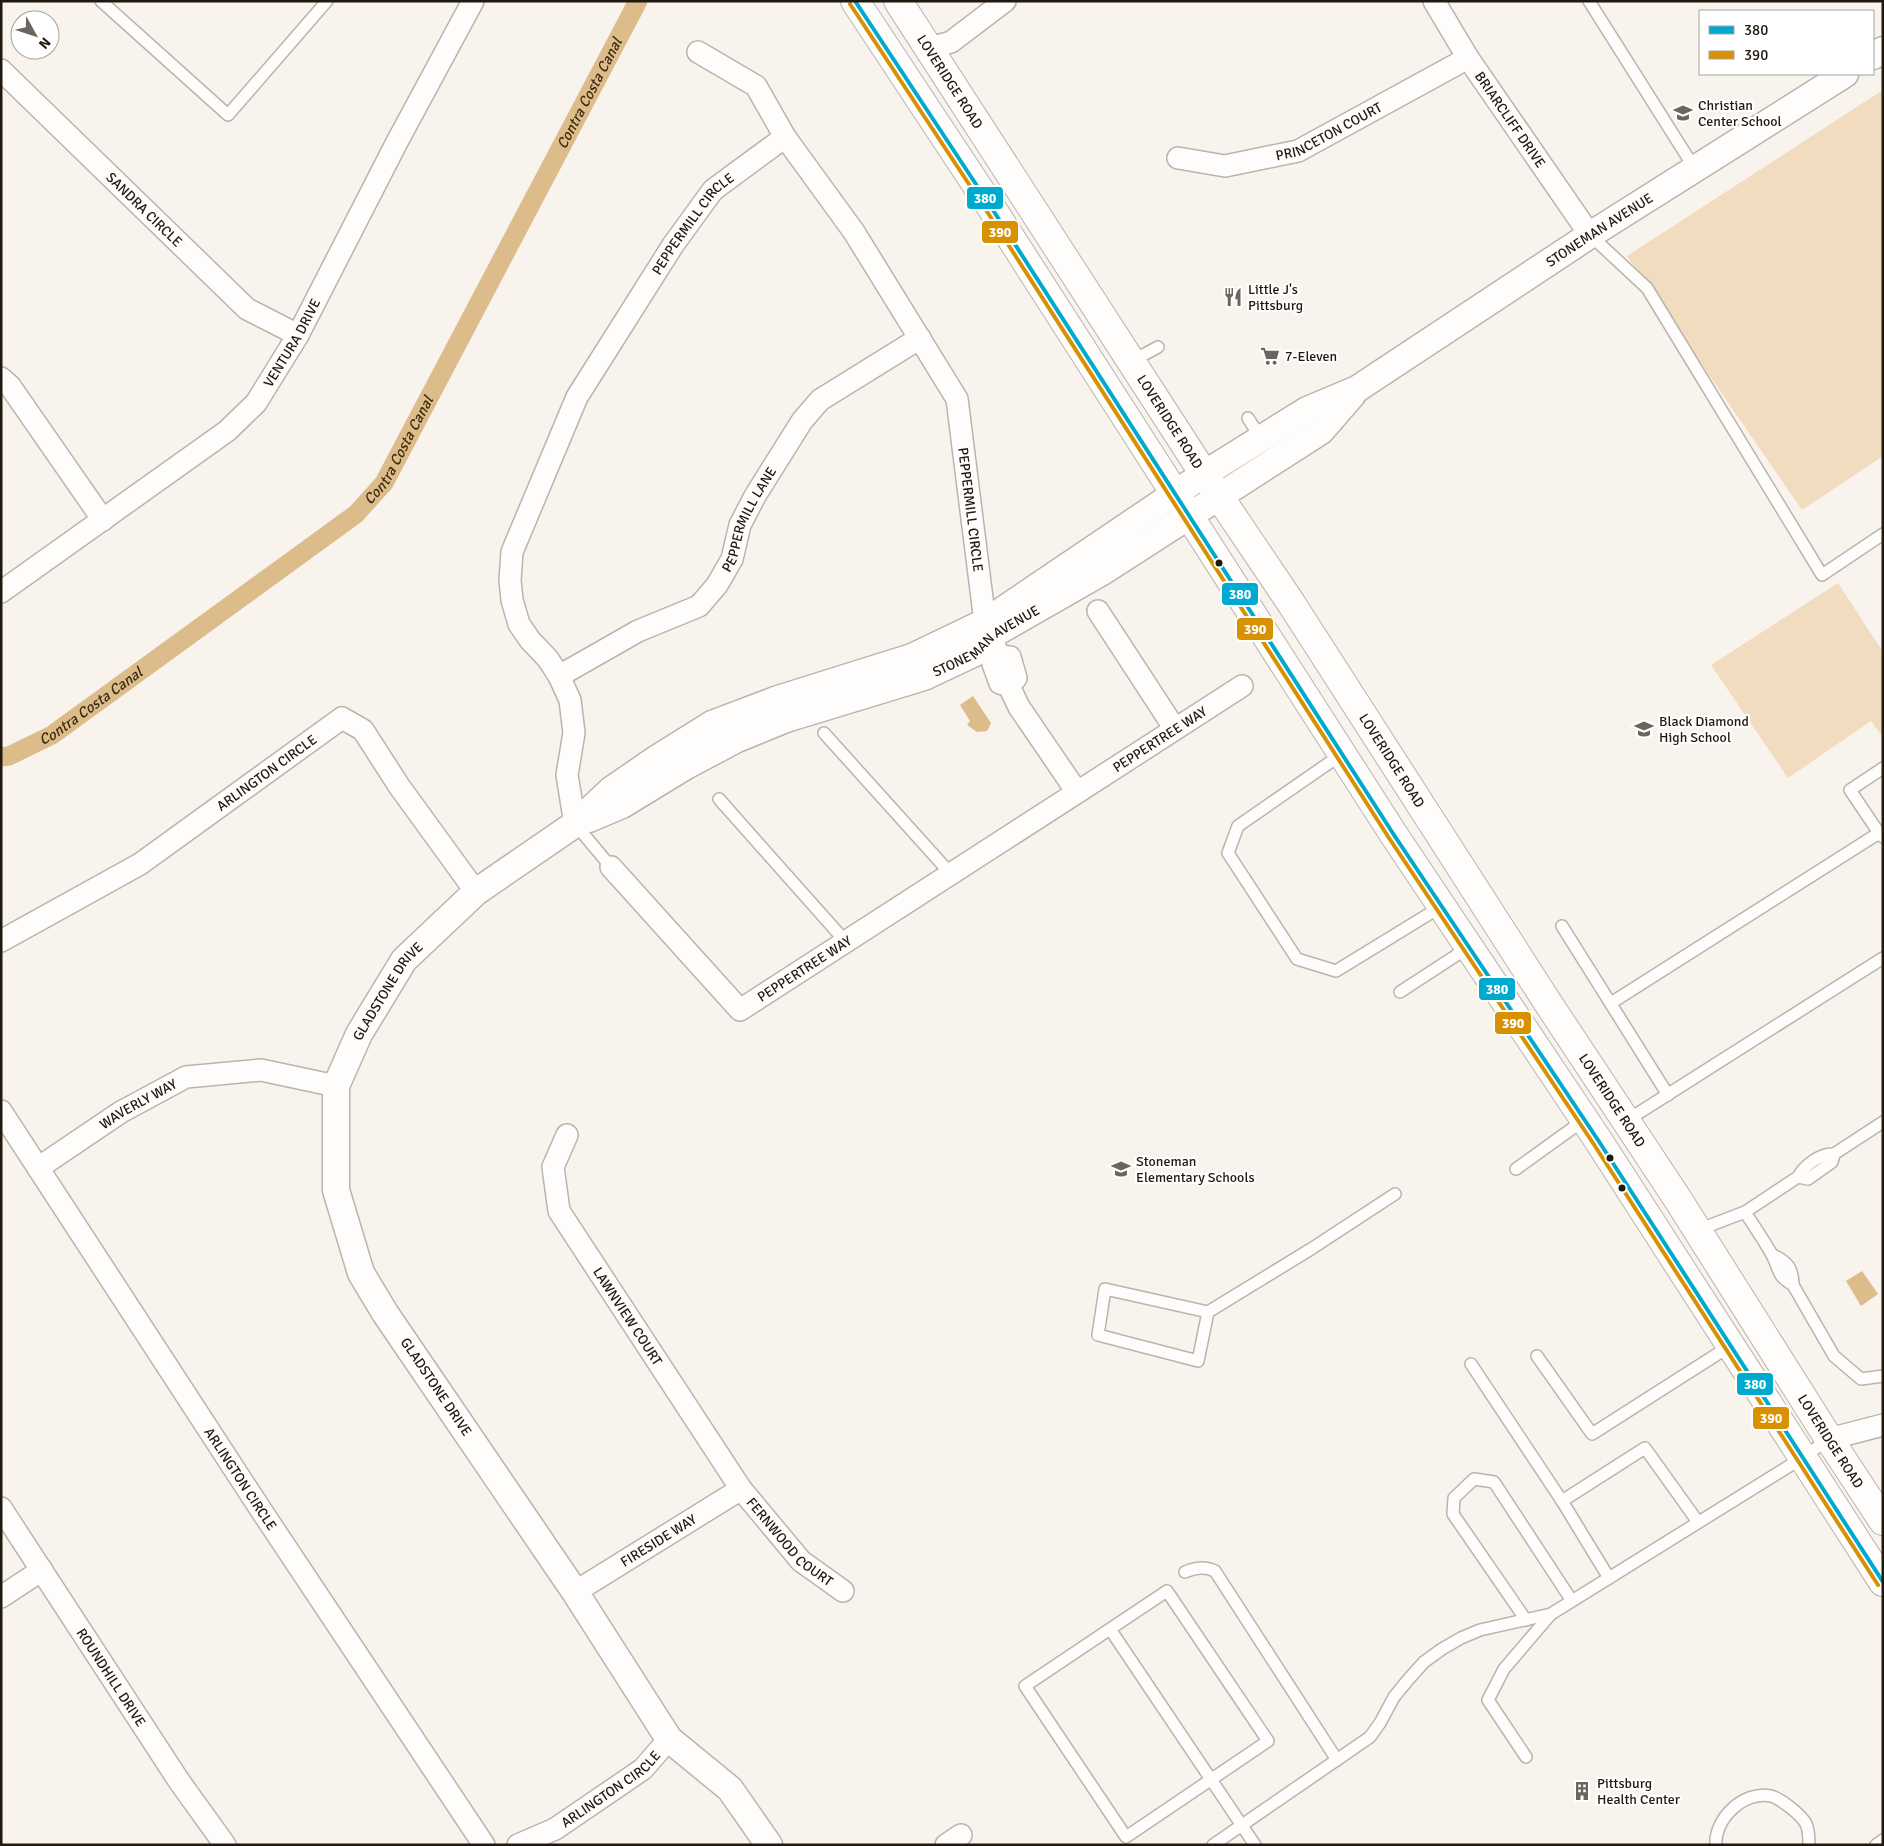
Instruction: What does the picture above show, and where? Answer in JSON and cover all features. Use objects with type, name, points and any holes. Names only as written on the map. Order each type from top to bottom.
[{"type":"main road","points":[[855,1],[996,216],[1342,754],[1584,1120],[1883,1582]]},
{"type":"main road","name":"LOVERIDGE ROAD","points":[[898,1],[1204,474],[1698,1230],[1829,1439],[1883,1521]]},
{"type":"main road","points":[[1660,1238],[1698,1230]]},
{"type":"street","name":"VENTURA DRIVE","points":[[1,592],[227,431],[256,403],[298,335],[393,150],[473,1]]},
{"type":"street","points":[[930,48],[951,42],[1005,1]]},
{"type":"street","name":"BRIARCLIFF DRIVE","points":[[1434,1],[1468,58],[1590,235]]},
{"type":"street","points":[[698,52],[756,86],[785,137]]},
{"type":"street","name":"PRINCETON COURT","points":[[1178,158],[1225,166],[1298,150],[1468,58]]},
{"type":"street","name":"SANDRA CIRCLE","points":[[1,70],[248,309],[298,335]]},
{"type":"street","name":"STONEMAN AVENUE","points":[[476,892],[575,824],[611,790],[712,724],[778,699],[912,657],[992,637],[1102,572],[1181,505],[1204,474],[1255,428],[1307,410],[1356,389],[1590,235],[1842,75]]},
{"type":"street","name":"PEPPERMILL CIRCLE","points":[[575,824],[567,775],[574,733],[570,700],[559,676],[548,659],[518,624],[512,600],[510,580],[512,552],[577,397],[673,245],[713,190],[785,137],[854,232],[957,399],[992,637]]},
{"type":"street","name":"PEPPERMILL LANE","points":[[559,676],[638,631],[698,606],[717,585],[725,572],[732,559],[740,526],[802,421],[820,400],[920,338]]},
{"type":"street","points":[[1,378],[10,386],[103,520]]},
{"type":"street","name":"STONEMAN AVENUE","points":[[1181,505],[1220,496],[1321,431],[1356,389]]},
{"type":"street","points":[[1098,611],[1175,729]]},
{"type":"street","points":[[992,637],[994,664],[1000,683],[1009,686],[1020,707],[1077,792]]},
{"type":"street","name":"PEPPERTREE WAY","points":[[611,867],[740,1010],[1242,686]]},
{"type":"street","name":"ARLINGTON CIRCLE","points":[[1,942],[140,864],[342,718],[363,730],[399,786],[476,892]]},
{"type":"street","name":"GLADSTONE DRIVE","points":[[476,892],[404,960],[359,1034],[336,1086],[336,1190],[361,1273],[385,1313],[575,1592],[669,1739],[730,1789],[769,1845]]},
{"type":"street","name":"WAVERLY WAY","points":[[38,1168],[121,1112],[186,1076],[261,1070],[336,1086]]},
{"type":"street","name":"ARLINGTON CIRCLE","points":[[1,1111],[259,1507],[484,1845]]},
{"type":"street","name":"LAWNVIEW COURT","points":[[567,1135],[553,1167],[559,1211],[741,1489]]},
{"type":"street","points":[[1829,1439],[1883,1425]]},
{"type":"street","name":"FIRESIDE WAY","points":[[575,1592],[741,1489]]},
{"type":"street","name":"FERNWOOD COURT","points":[[741,1489],[801,1561],[843,1591]]},
{"type":"street","name":"ROUNDHILL DRIVE","points":[[1,1508],[179,1781],[225,1845]]},
{"type":"street","points":[[1,1597],[42,1570]]},
{"type":"street","name":"ARLINGTON CIRCLE","points":[[518,1845],[555,1829],[643,1769],[669,1739]]},
{"type":"lane","points":[[101,1],[228,115],[327,1]]},
{"type":"lane","points":[[1589,1],[1695,169]]},
{"type":"lane","points":[[1590,235],[1647,288],[1822,575],[1883,534]]},
{"type":"lane","points":[[1132,361],[1158,347]]},
{"type":"lane","points":[[824,733],[950,873]]},
{"type":"lane","points":[[1342,754],[1238,826],[1228,853],[1297,959],[1336,972],[1442,906]]},
{"type":"lane","points":[[1611,1004],[1881,835],[1850,790],[1883,768]]},
{"type":"lane","points":[[719,799],[846,942]]},
{"type":"lane","name":"PEPPERTREE WAY","points":[[575,824],[611,867]]},
{"type":"lane","points":[[1562,926],[1668,1095]]},
{"type":"lane","points":[[1400,992],[1469,947]]},
{"type":"lane","points":[[1626,1121],[1883,958]]},
{"type":"lane","points":[[1516,1169],[1584,1120]]},
{"type":"lane","points":[[1698,1230],[1745,1212],[1798,1178],[1808,1179],[1832,1162],[1834,1154],[1883,1122]]},
{"type":"lane","points":[[1208,1312],[1198,1361],[1098,1335],[1105,1289],[1208,1312],[1311,1249],[1395,1194]]},
{"type":"lane","points":[[1745,1212],[1773,1255],[1784,1260],[1793,1274],[1793,1285],[1834,1356],[1861,1379],[1883,1376]]},
{"type":"lane","points":[[1538,1356],[1592,1434],[1730,1346]]},
{"type":"lane","points":[[1471,1364],[1562,1501],[1609,1578]]},
{"type":"lane","points":[[1526,1757],[1488,1700],[1504,1669],[1551,1614],[1802,1458],[1829,1439]]},
{"type":"lane","points":[[1562,1501],[1645,1448],[1698,1522]]},
{"type":"lane","points":[[1526,1620],[1454,1514],[1454,1498],[1474,1479],[1494,1482],[1572,1601]]},
{"type":"lane","points":[[1185,1572],[1191,1569],[1206,1567],[1215,1571],[1336,1760]]},
{"type":"lane","points":[[1167,1591],[1268,1741],[1211,1779],[1126,1836],[1025,1686],[1167,1591]]},
{"type":"lane","points":[[1213,1845],[1370,1737],[1394,1697],[1424,1662],[1461,1638],[1480,1630],[1551,1614]]},
{"type":"lane","points":[[1110,1629],[1255,1845]]},
{"type":"lane","points":[[1716,1845],[1716,1837],[1724,1817],[1734,1808],[1754,1797],[1771,1796],[1787,1805],[1805,1820],[1809,1839]]},
{"type":"lane","points":[[1876,1845],[1883,1840]]},
{"type":"shaded area","points":[[1883,90],[1883,456],[1802,510],[1627,256]]},
{"type":"shaded area","points":[[1838,583],[1883,652],[1883,737],[1871,721],[1788,778],[1711,665]]},
{"type":"shaded area","points":[[973,696],[991,723],[987,731],[977,732],[967,725],[970,721],[960,705]]},
{"type":"shaded area","points":[[1862,1271],[1878,1294],[1861,1306],[1846,1281]]},
{"type":"waterway","name":"Contra Costa Canal","points":[[1,757],[9,756],[52,735],[356,514],[384,483],[638,1]]},
{"type":"transit line","name":"380","points":[[855,1],[991,207],[1394,835],[1598,1140],[1883,1582]]},
{"type":"transit line","name":"390","points":[[850,4],[986,210],[1389,838],[1593,1143],[1878,1585]]},
{"type":"place","name":"Christian Center School","points":[[1683,113]]},
{"type":"place","name":"Little J's Pittsburg","points":[[1233,297]]},
{"type":"place","name":"7-Eleven","points":[[1270,356]]},
{"type":"place","name":"Black Diamond High School","points":[[1644,729]]},
{"type":"place","name":"Stoneman Elementary Schools","points":[[1121,1169]]},
{"type":"place","name":"Pittsburg Health Center","points":[[1582,1791]]}]
